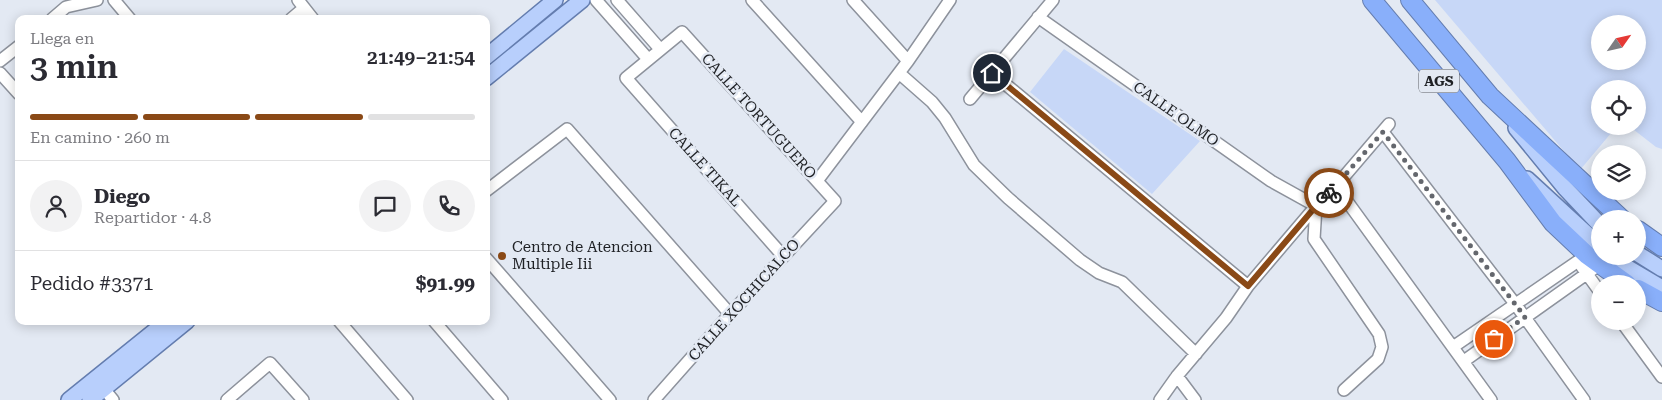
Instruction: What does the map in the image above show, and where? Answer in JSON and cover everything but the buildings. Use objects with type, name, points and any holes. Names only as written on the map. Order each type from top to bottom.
[{"type":"highway","name":"AGS","points":[[1372,0],[1507,161]]},
{"type":"highway","name":"AGS","points":[[1410,0],[1490,96]]},
{"type":"highway","points":[[1490,96],[1612,210]]},
{"type":"highway","points":[[1507,161],[1554,222],[1591,256]]},
{"type":"highway","points":[[1646,236],[1662,247]]},
{"type":"highway","points":[[1602,265],[1615,275]]},
{"type":"highway","points":[[1646,293],[1662,302]]},
{"type":"main road","points":[[490,54],[555,0]]},
{"type":"main road","points":[[490,75],[582,0]]},
{"type":"main road","name":"AGS","points":[[1490,96],[1565,188],[1591,215]]},
{"type":"main road","name":"AGS","points":[[1507,161],[1549,200],[1591,255]]},
{"type":"main road","points":[[1646,259],[1662,269]]},
{"type":"main road","points":[[1624,265],[1662,288]]},
{"type":"main road","points":[[69,400],[104,389],[163,325]]},
{"type":"main road","points":[[90,400],[182,325]]},
{"type":"street","points":[[57,15],[66,7],[97,0]]},
{"type":"street","points":[[114,0],[127,15]]},
{"type":"street","points":[[596,0],[648,59],[660,49],[617,0]]},
{"type":"street","points":[[752,0],[862,122]]},
{"type":"street","points":[[853,0],[908,61]]},
{"type":"street","points":[[818,181],[908,61],[950,0]]},
{"type":"street","points":[[970,99],[1053,0]]},
{"type":"street","points":[[294,15],[301,4],[310,15]]},
{"type":"street","name":"CALLE OLMO","points":[[1038,17],[1271,181],[1316,206]]},
{"type":"street","name":"CALLE TORTUGUERO","points":[[660,49],[682,32],[835,201]]},
{"type":"street","points":[[0,61],[15,49]]},
{"type":"street","name":"CALLE TIKAL","points":[[648,59],[626,78],[783,256]]},
{"type":"street","points":[[0,73],[15,90]]},
{"type":"street","points":[[899,73],[932,102],[945,118],[956,139],[974,165],[1008,198],[1080,260],[1099,273],[1122,282],[1196,354]]},
{"type":"street","points":[[992,73],[1248,286]]},
{"type":"street","points":[[1160,400],[1177,376],[1226,318],[1248,286],[1386,128],[1516,304],[1584,400]]},
{"type":"street","points":[[490,188],[567,129],[730,314]]},
{"type":"street","points":[[1336,186],[1491,400]]},
{"type":"street","name":"CALLE XOCHICALCO","points":[[654,400],[730,314],[835,201]]},
{"type":"street","points":[[1316,206],[1314,239],[1379,334],[1382,347],[1378,359],[1344,390]]},
{"type":"street","points":[[1453,347],[1516,304],[1591,261]]},
{"type":"street","points":[[1464,361],[1525,317],[1591,262]]},
{"type":"street","points":[[490,263],[610,400]]},
{"type":"street","points":[[342,325],[407,400]]},
{"type":"street","points":[[437,325],[502,400]]},
{"type":"street","points":[[1628,330],[1662,377]]},
{"type":"street","points":[[227,400],[270,363],[303,400]]},
{"type":"street","points":[[1177,376],[1195,400]]},
{"type":"shaded area","points":[[1435,0],[1662,0],[1662,149],[1656,147],[1641,135],[1646,135],[1646,80],[1591,80],[1591,135],[1609,135],[1601,145],[1591,145],[1591,157],[1580,170]]},
{"type":"shaded area","points":[[1064,49],[1200,141],[1152,194],[1030,92]]},
{"type":"way so far","points":[[1329,193],[1383,132],[1525,317],[1494,339]]},
{"type":"place","name":"Centro de Atencion Multiple Iii","points":[[502,256]]},
{"type":"route","points":[[992,73],[1248,286],[1329,193]]}]
